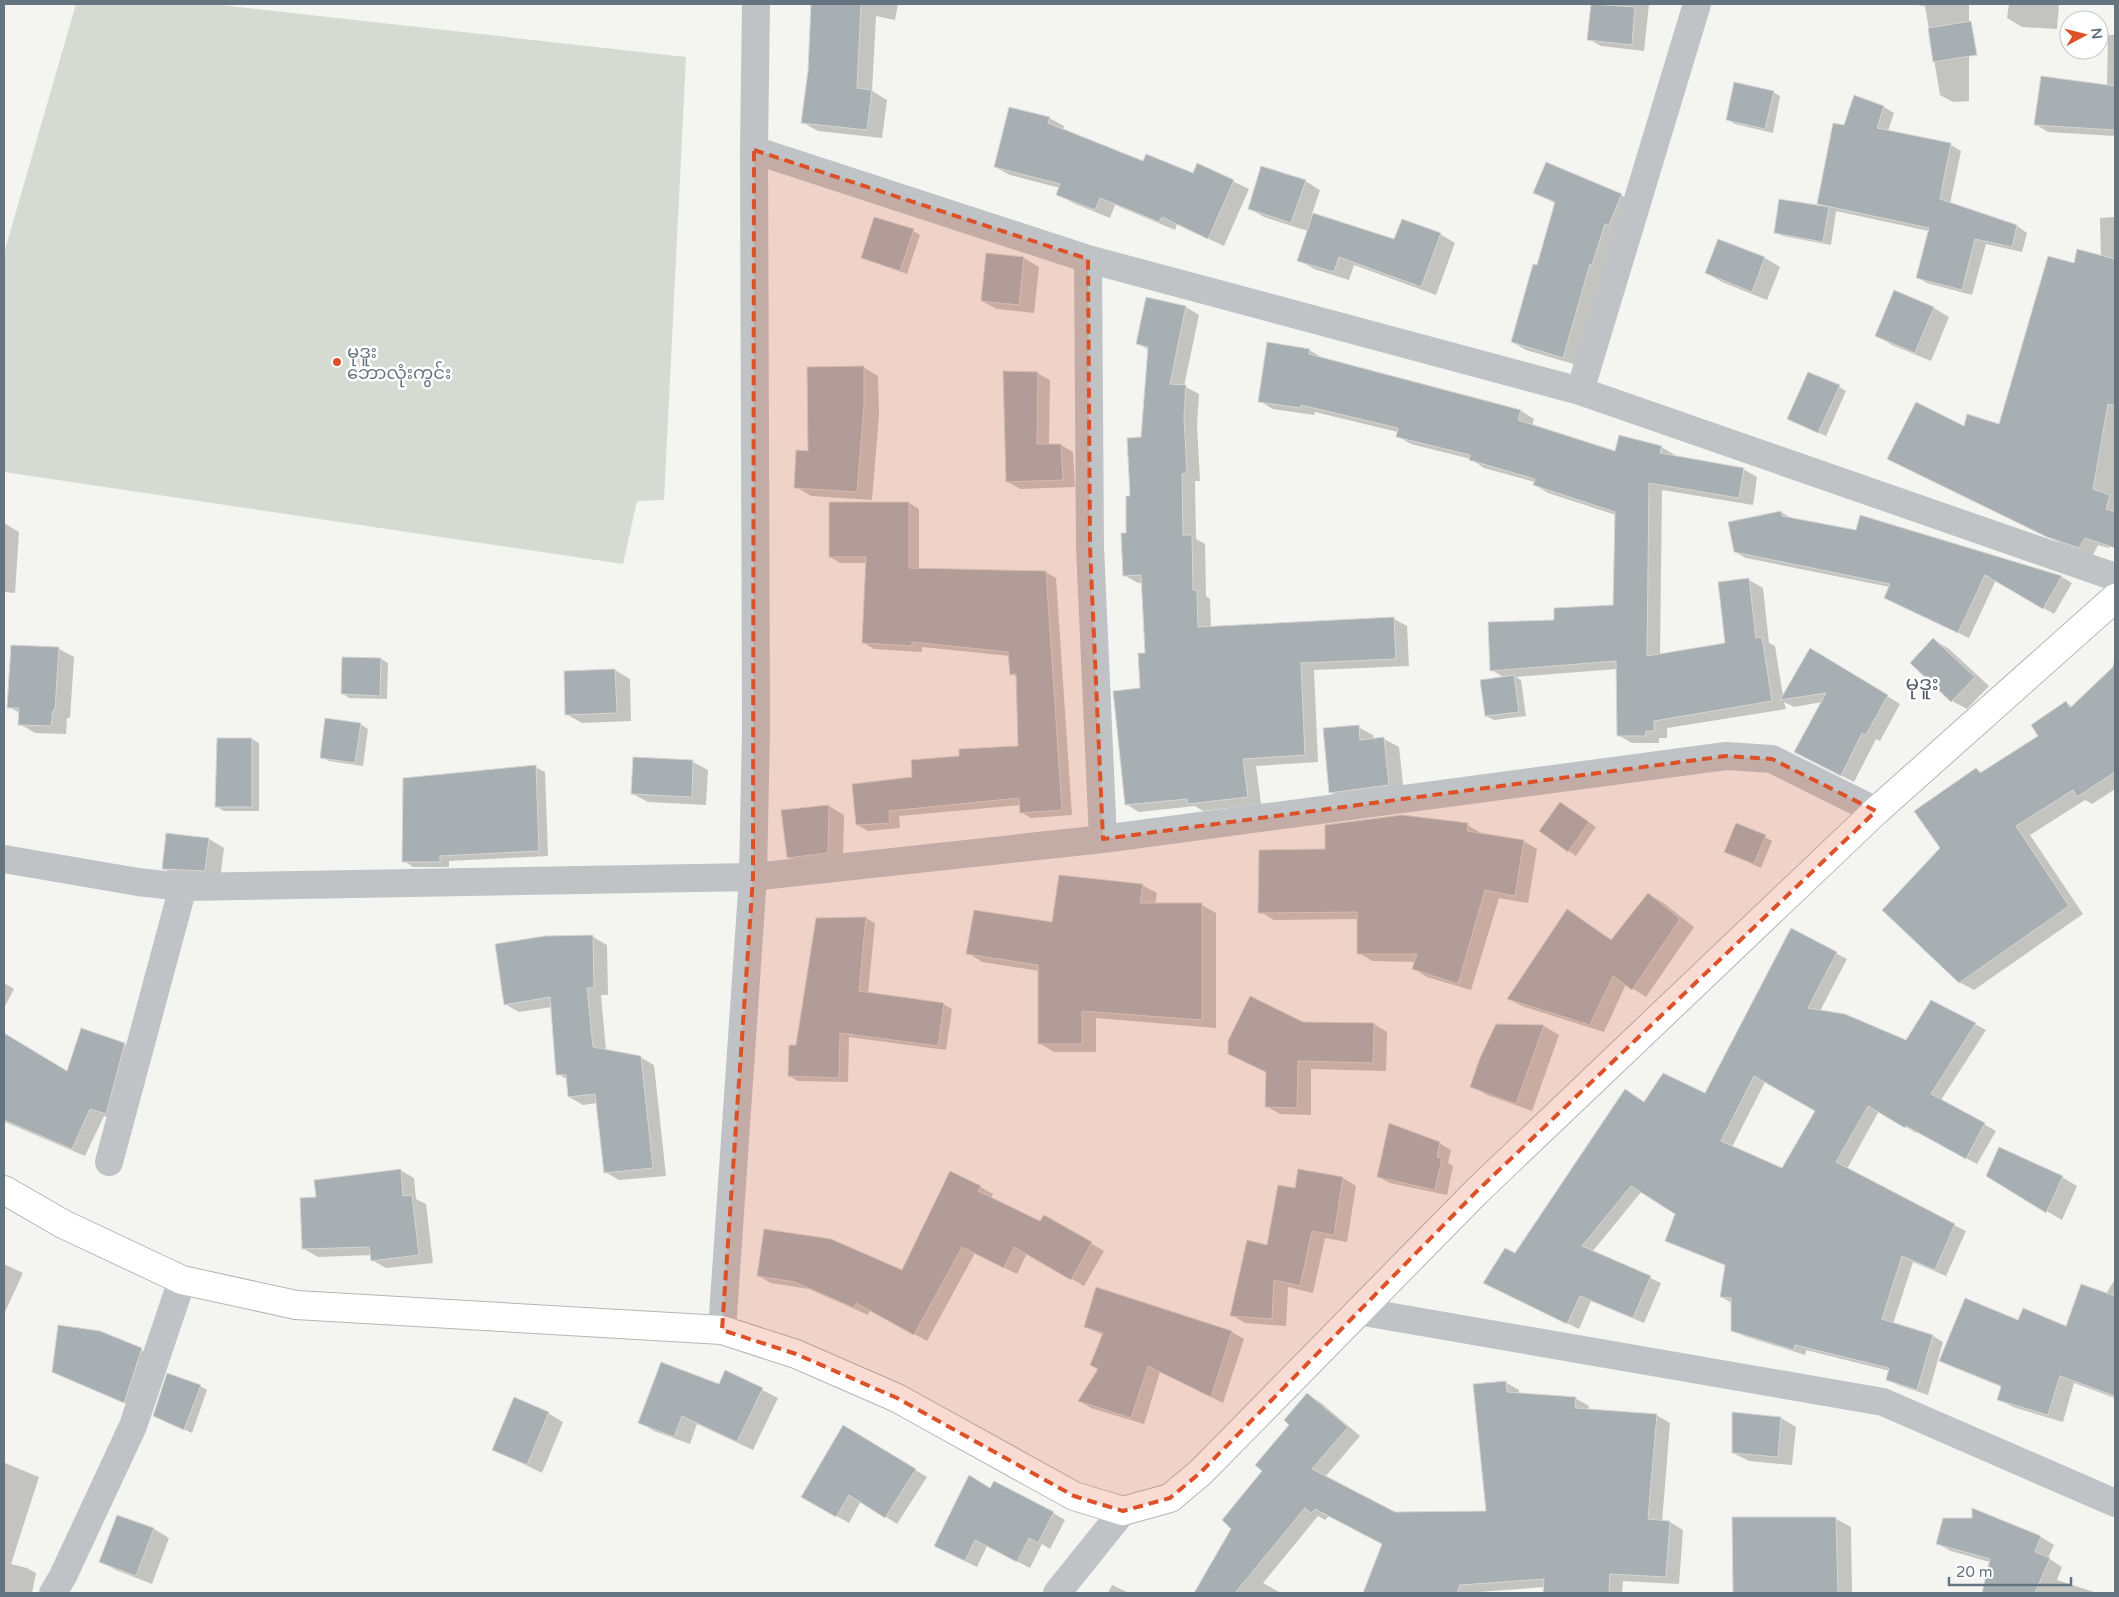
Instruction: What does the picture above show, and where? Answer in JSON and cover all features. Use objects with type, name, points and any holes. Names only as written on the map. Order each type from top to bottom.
[{"type":"main road","points":[[4,1190],[63,1224],[182,1280],[296,1305],[722,1330],[796,1354],[896,1398],[1074,1496],[1123,1512],[1170,1498],[1201,1472],[1476,1192],[1876,811],[2115,598]]},
{"type":"street","points":[[722,1330],[753,877],[756,729],[754,150],[756,4]]},
{"type":"street","points":[[1580,391],[1698,4]]},
{"type":"street","points":[[754,150],[1088,259],[1580,391],[2115,577]]},
{"type":"street","points":[[1088,259],[1090,547],[1103,839]]},
{"type":"street","points":[[4,859],[138,882],[183,887],[753,877],[1103,839],[1726,756],[1772,759],[1876,811]]},
{"type":"street","points":[[109,1162],[183,887]]},
{"type":"street","points":[[53,1593],[63,1576],[133,1426],[182,1280]]},
{"type":"street","points":[[1358,1311],[1883,1402],[2115,1503]]},
{"type":"street","points":[[1057,1593],[1123,1512]]},
{"type":"highlighted area","points":[[754,150],[1088,259],[1090,547],[1103,839],[1726,756],[1772,759],[1876,811],[1476,1192],[1201,1472],[1170,1498],[1123,1511],[1074,1496],[897,1398],[796,1354],[722,1330],[753,877]]},
{"type":"shaded area","name":"မုဒူး ဘောလုံးကွင်း","points":[[76,4],[211,4],[686,57],[664,500],[637,501],[623,564],[4,472],[4,253]]},
{"type":"building","points":[[811,4],[861,4],[857,88],[872,90],[867,130],[801,123],[808,71]]},
{"type":"building","points":[[1591,4],[1635,7],[1632,45],[1587,40]]},
{"type":"building","points":[[1971,21],[1977,55],[1933,62],[1928,28]]},
{"type":"building","points":[[2041,76],[2115,86],[2115,130],[2034,125]]},
{"type":"building","points":[[1734,82],[1774,91],[1765,129],[1726,120]]},
{"type":"building","points":[[1854,95],[1884,106],[1877,128],[1951,143],[1940,199],[2017,225],[2012,247],[1975,239],[1962,290],[1916,278],[1929,228],[1817,204],[1833,123],[1844,125]]},
{"type":"building","points":[[1009,107],[1050,117],[1048,123],[1143,161],[1146,154],[1193,173],[1197,163],[1234,180],[1208,239],[1162,217],[1159,222],[1100,198],[1095,210],[1056,195],[1060,184],[994,167]]},
{"type":"building","points":[[1546,162],[1622,194],[1609,225],[1605,224],[1592,265],[1590,264],[1563,358],[1511,342],[1533,264],[1537,265],[1555,202],[1533,193]]},
{"type":"building","points":[[1261,166],[1306,180],[1291,223],[1248,209]]},
{"type":"building","points":[[1779,199],[1829,207],[1823,242],[1774,233]]},
{"type":"building","points":[[1313,213],[1394,239],[1402,219],[1441,233],[1421,287],[1339,257],[1334,272],[1297,261]]},
{"type":"building","points":[[874,217],[914,229],[900,271],[861,258]]},
{"type":"building","points":[[1718,239],[1765,257],[1752,292],[1705,273]]},
{"type":"building","points":[[2077,249],[2115,259],[2115,406],[2108,404],[2093,489],[2110,495],[2106,509],[2115,512],[2115,548],[2085,538],[2079,548],[2047,537],[1887,459],[1916,402],[1964,426],[1967,414],[1999,424],[2048,256],[2074,263]]},
{"type":"building","points":[[986,253],[1024,257],[1019,305],[981,301]]},
{"type":"building","points":[[1894,290],[1934,307],[1915,353],[1875,336]]},
{"type":"building","points":[[1146,297],[1186,306],[1170,384],[1186,385],[1184,416],[1187,473],[1182,474],[1183,535],[1192,535],[1193,590],[1197,590],[1198,627],[1394,617],[1396,659],[1301,663],[1305,755],[1243,759],[1248,797],[1188,804],[1187,799],[1125,805],[1113,691],[1140,688],[1138,653],[1145,653],[1141,575],[1123,576],[1121,533],[1126,533],[1126,496],[1130,496],[1127,438],[1141,437],[1148,347],[1136,344]]},
{"type":"building","points":[[1267,342],[1310,349],[1309,354],[1521,410],[1518,420],[1615,451],[1619,435],[1662,446],[1660,453],[1744,468],[1739,498],[1649,483],[1647,656],[1725,643],[1718,582],[1749,578],[1756,638],[1762,637],[1772,701],[1654,721],[1654,731],[1646,731],[1645,736],[1617,736],[1616,661],[1490,671],[1488,622],[1554,620],[1554,608],[1613,605],[1615,512],[1533,485],[1535,479],[1469,460],[1470,455],[1396,437],[1398,428],[1301,405],[1301,408],[1258,402]]},
{"type":"building","points":[[864,366],[864,405],[857,492],[794,488],[796,450],[808,451],[807,367]]},
{"type":"building","points":[[1003,371],[1038,372],[1037,444],[1061,444],[1063,480],[1006,482]]},
{"type":"building","points":[[1808,372],[1840,385],[1818,433],[1787,419]]},
{"type":"building","points":[[829,502],[909,502],[909,568],[1046,571],[1062,810],[1020,813],[1019,798],[889,811],[890,823],[856,825],[852,784],[912,777],[911,760],[959,756],[959,749],[1018,746],[1016,674],[1010,675],[1008,652],[912,642],[912,646],[862,643],[866,557],[829,557]]},
{"type":"building","points":[[1781,511],[1782,516],[1856,530],[1860,515],[2062,576],[2043,609],[1985,575],[1958,633],[1884,598],[1890,584],[1734,552],[1728,522]]},
{"type":"building","points":[[1933,638],[1975,677],[1951,702],[1910,663]]},
{"type":"building","points":[[11,645],[59,647],[55,710],[53,710],[51,726],[18,725],[19,708],[7,708]]},
{"type":"building","points":[[1810,648],[1888,695],[1866,735],[1862,733],[1841,776],[1794,752],[1826,693],[1780,700]]},
{"type":"building","points":[[342,657],[381,658],[380,696],[341,694]]},
{"type":"building","points":[[2115,665],[2115,772],[2077,797],[2073,790],[2016,826],[2069,906],[1959,983],[1882,910],[1940,848],[1914,811],[1976,768],[1980,773],[2038,736],[2031,725],[2066,701],[2070,708]]},
{"type":"building","points":[[615,669],[617,713],[565,715],[564,671]]},
{"type":"building","points":[[1514,675],[1519,712],[1485,716],[1480,680]]},
{"type":"building","points":[[325,718],[361,723],[355,763],[320,758]]},
{"type":"building","points":[[1359,725],[1360,740],[1384,737],[1389,785],[1329,793],[1323,728]]},
{"type":"building","points":[[217,738],[252,738],[252,807],[215,807]]},
{"type":"building","points":[[633,757],[693,760],[692,797],[631,794]]},
{"type":"building","points":[[536,765],[539,851],[440,856],[440,862],[402,862],[403,778]]},
{"type":"building","points":[[1560,802],[1589,822],[1568,852],[1539,831]]},
{"type":"building","points":[[829,805],[828,853],[787,858],[781,810]]},
{"type":"building","points":[[1402,815],[1468,823],[1467,831],[1524,840],[1515,896],[1485,890],[1458,984],[1412,969],[1417,954],[1357,954],[1357,912],[1258,913],[1259,850],[1325,849],[1325,825]]},
{"type":"building","points":[[1736,823],[1766,835],[1754,864],[1724,852]]},
{"type":"building","points":[[166,833],[209,838],[205,871],[162,869]]},
{"type":"building","points":[[1059,875],[1143,884],[1140,903],[1202,903],[1202,1020],[1082,1011],[1082,1044],[1038,1044],[1038,965],[966,954],[974,910],[1052,922]]},
{"type":"building","points":[[1648,893],[1680,919],[1632,990],[1613,976],[1590,1025],[1507,999],[1567,909],[1611,940]]},
{"type":"building","points":[[866,917],[859,991],[944,1003],[938,1046],[840,1033],[839,1078],[788,1076],[789,1045],[796,1045],[816,918]]},
{"type":"building","points":[[1791,928],[1837,952],[1808,1008],[1845,1014],[1906,1040],[1931,1000],[1976,1023],[1931,1094],[1985,1123],[1966,1159],[1906,1126],[1905,1128],[1868,1106],[1836,1162],[1955,1224],[1935,1270],[1902,1256],[1882,1319],[1933,1335],[1917,1390],[1886,1380],[1889,1368],[1795,1345],[1794,1350],[1731,1331],[1731,1298],[1720,1297],[1725,1265],[1665,1241],[1675,1214],[1631,1186],[1582,1246],[1651,1276],[1633,1318],[1580,1296],[1567,1324],[1483,1283],[1505,1248],[1515,1253],[1625,1089],[1644,1102],[1663,1073],[1705,1093]],"holes":[[[1754,1076],[1815,1111],[1782,1168],[1721,1141]]]},
{"type":"building","points":[[593,935],[594,988],[587,988],[593,1047],[641,1056],[653,1168],[604,1173],[595,1094],[568,1097],[566,1075],[556,1075],[550,997],[504,1005],[495,944],[545,936]]},
{"type":"building","points":[[1250,996],[1303,1022],[1374,1023],[1373,1063],[1298,1061],[1297,1108],[1265,1107],[1266,1072],[1228,1054],[1228,1041]]},
{"type":"building","points":[[1496,1024],[1544,1025],[1516,1104],[1470,1087],[1480,1058]]},
{"type":"building","points":[[81,1028],[125,1043],[106,1114],[90,1109],[72,1149],[4,1120],[4,1033],[67,1071]]},
{"type":"building","points":[[1389,1123],[1440,1142],[1437,1157],[1442,1158],[1435,1190],[1377,1177]]},
{"type":"building","points":[[1999,1147],[2063,1176],[2046,1213],[1986,1176]]},
{"type":"building","points":[[401,1169],[403,1196],[412,1195],[419,1255],[371,1261],[369,1247],[302,1249],[300,1198],[316,1197],[314,1180]]},
{"type":"building","points":[[1298,1169],[1343,1177],[1334,1235],[1312,1231],[1300,1286],[1274,1280],[1272,1319],[1230,1316],[1247,1240],[1267,1245],[1278,1185],[1295,1188]]},
{"type":"building","points":[[950,1171],[981,1186],[978,1191],[1040,1221],[1044,1215],[1092,1242],[1071,1280],[1014,1247],[1004,1268],[962,1247],[914,1335],[856,1303],[854,1308],[795,1282],[757,1276],[764,1229],[831,1239],[902,1270]]},
{"type":"building","points":[[2081,1284],[2115,1296],[2115,1396],[2060,1376],[2048,1415],[1997,1400],[2001,1386],[1939,1361],[1965,1298],[2018,1320],[2023,1308],[2066,1326]]},
{"type":"building","points":[[1096,1287],[1232,1331],[1211,1397],[1148,1366],[1131,1418],[1078,1401],[1098,1369],[1090,1365],[1103,1333],[1084,1327]]},
{"type":"building","points":[[58,1325],[100,1331],[142,1348],[124,1403],[52,1372]]},
{"type":"building","points":[[661,1362],[719,1384],[725,1370],[763,1388],[737,1442],[682,1416],[674,1437],[638,1423]]},
{"type":"building","points":[[167,1373],[201,1385],[184,1430],[153,1416]]},
{"type":"building","points":[[1506,1381],[1507,1392],[1576,1397],[1575,1408],[1657,1414],[1648,1519],[1670,1521],[1666,1577],[1610,1574],[1609,1593],[1543,1593],[1544,1579],[1460,1585],[1457,1593],[1363,1593],[1382,1544],[1315,1509],[1311,1513],[1305,1508],[1235,1593],[1194,1593],[1231,1529],[1222,1520],[1262,1471],[1255,1465],[1289,1425],[1284,1420],[1307,1393],[1348,1427],[1312,1469],[1395,1512],[1486,1511],[1473,1384]]},
{"type":"building","points":[[514,1397],[549,1412],[527,1465],[492,1450]]},
{"type":"building","points":[[1732,1412],[1781,1417],[1778,1457],[1732,1453]]},
{"type":"building","points":[[843,1425],[916,1469],[885,1518],[849,1495],[836,1517],[801,1497]]},
{"type":"building","points":[[969,1475],[990,1488],[994,1481],[1054,1512],[1038,1543],[1029,1538],[1017,1562],[975,1540],[965,1561],[934,1546]]},
{"type":"building","points":[[1972,1508],[2041,1536],[2035,1552],[2050,1558],[2035,1593],[1982,1593],[1990,1559],[1936,1544],[1943,1518],[1972,1518]]},
{"type":"building","points":[[117,1515],[154,1528],[136,1576],[99,1562]]},
{"type":"building","points":[[1732,1517],[1836,1517],[1838,1593],[1733,1593]]},
{"type":"place","name":"မုဒူး ဘောလုံးကွင်း","points":[[337,362]]},
{"type":"district","name":"မုဒူး","points":[[1922,684]]}]
